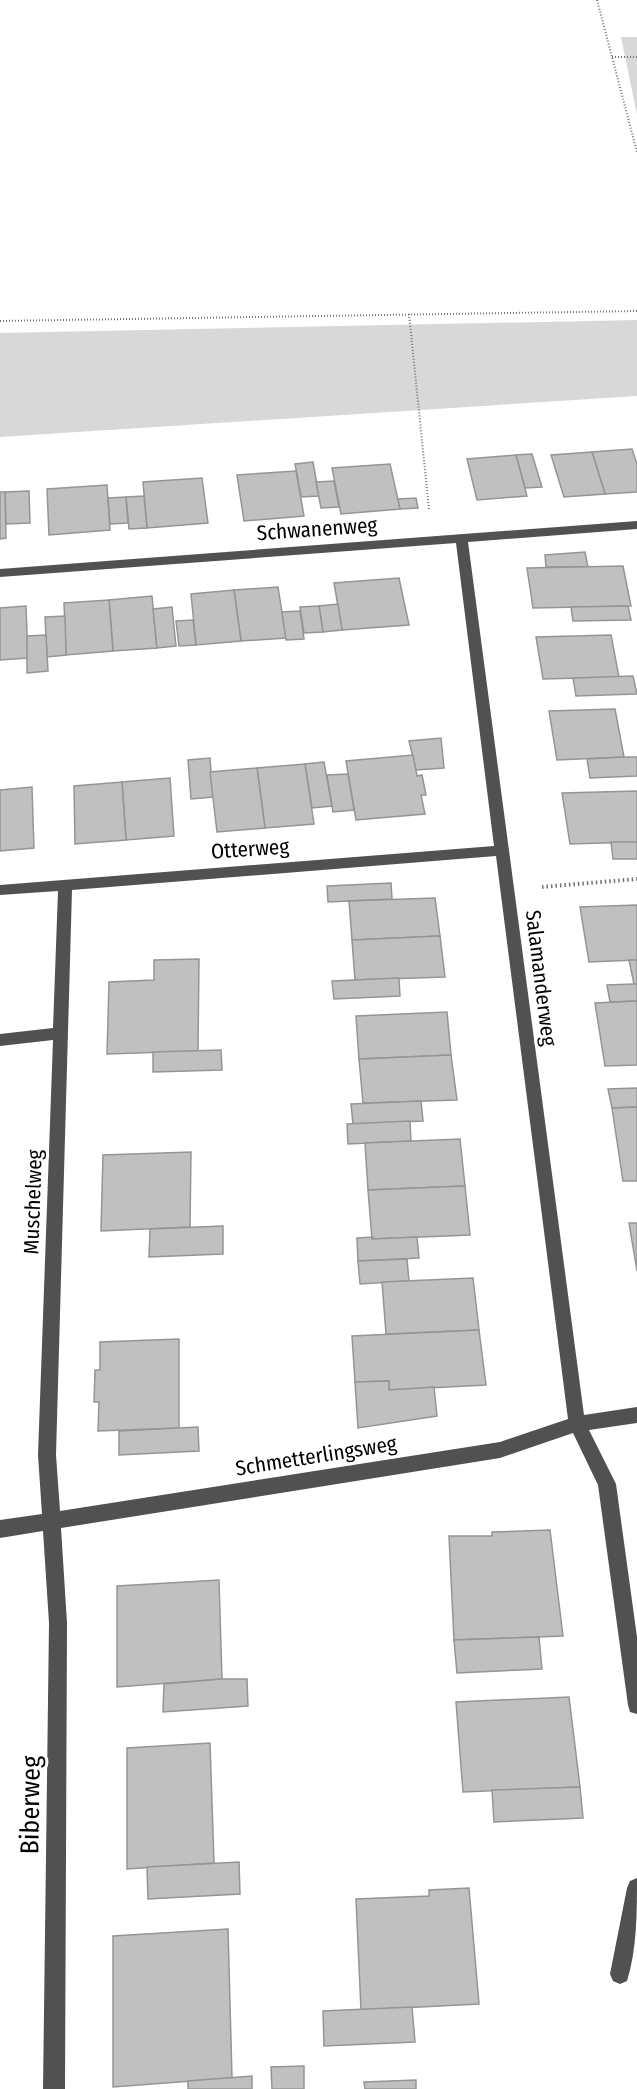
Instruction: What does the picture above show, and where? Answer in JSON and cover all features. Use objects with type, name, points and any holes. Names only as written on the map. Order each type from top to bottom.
[{"type":"street","name":"Schwanenweg","points":[[0,573],[637,525]]},
{"type":"street","name":"Salamanderweg","points":[[461,537],[509,890],[576,1424]]},
{"type":"street","name":"Otterweg","points":[[0,890],[503,850]]},
{"type":"street","name":"Muschelweg","points":[[51,1521],[47,1455],[65,884]]},
{"type":"street","points":[[0,1040],[59,1034]]},
{"type":"street","name":"Schmetterlingsweg","points":[[0,1529],[500,1450],[576,1424],[637,1415]]},
{"type":"street","points":[[576,1424],[607,1484],[637,1705]]},
{"type":"street","name":"Biberweg","points":[[51,1521],[58,1623],[54,2089]]},
{"type":"street","points":[[620,1974],[637,1888]]},
{"type":"path","points":[[597,0],[637,152]]},
{"type":"path","points":[[612,57],[637,57]]},
{"type":"path","points":[[0,321],[637,311]]},
{"type":"path","points":[[409,314],[432,540]]},
{"type":"path","points":[[509,890],[637,879]]},
{"type":"shaded area","points":[[621,37],[637,37],[637,115]]},
{"type":"shaded area","points":[[637,320],[637,396],[0,437],[0,333]]},
{"type":"building","points":[[632,449],[637,464],[637,492],[605,494],[592,452]]},
{"type":"building","points":[[592,452],[605,494],[564,497],[551,455]]},
{"type":"building","points":[[532,454],[542,487],[525,488],[516,455]]},
{"type":"building","points":[[516,455],[527,496],[477,500],[467,459]]},
{"type":"building","points":[[313,462],[319,496],[301,497],[295,464]]},
{"type":"building","points":[[390,464],[400,509],[341,514],[332,468]]},
{"type":"building","points":[[296,471],[304,516],[244,521],[237,475]]},
{"type":"building","points":[[202,478],[208,523],[147,528],[143,482]]},
{"type":"building","points":[[334,481],[339,507],[321,508],[316,482]]},
{"type":"building","points":[[107,485],[110,530],[49,535],[47,489]]},
{"type":"building","points":[[29,491],[30,523],[6,524],[5,492]]},
{"type":"building","points":[[0,492],[5,492],[6,538],[0,539]]},
{"type":"building","points":[[144,496],[147,528],[129,529],[126,497]]},
{"type":"building","points":[[126,497],[128,523],[110,524],[108,498]]},
{"type":"building","points":[[416,498],[418,508],[400,509],[398,499]]},
{"type":"building","points":[[585,552],[588,567],[546,567],[545,555]]},
{"type":"building","points":[[623,566],[631,606],[533,608],[527,568]]},
{"type":"building","points":[[399,578],[409,625],[342,630],[334,583]]},
{"type":"building","points":[[278,587],[286,638],[241,641],[234,590]]},
{"type":"building","points":[[234,590],[241,641],[196,645],[191,594]]},
{"type":"building","points":[[152,596],[157,648],[113,651],[109,600]]},
{"type":"building","points":[[109,600],[113,651],[66,655],[64,603]]},
{"type":"building","points":[[338,604],[342,630],[323,632],[319,606]]},
{"type":"building","points":[[26,606],[28,658],[0,660],[0,608]]},
{"type":"building","points":[[319,606],[323,632],[304,633],[300,607]]},
{"type":"building","points":[[628,606],[631,620],[573,621],[571,607]]},
{"type":"building","points":[[172,607],[176,646],[157,648],[153,609]]},
{"type":"building","points":[[300,611],[304,639],[286,640],[282,612]]},
{"type":"building","points":[[65,616],[66,655],[47,657],[45,617]]},
{"type":"building","points":[[193,620],[196,645],[179,646],[176,621]]},
{"type":"building","points":[[46,635],[48,671],[27,673],[27,636]]},
{"type":"building","points":[[611,635],[619,677],[543,679],[536,637]]},
{"type":"building","points":[[633,676],[637,694],[576,696],[573,678]]},
{"type":"building","points":[[615,709],[624,757],[557,760],[549,711]]},
{"type":"building","points":[[441,738],[444,768],[416,770],[409,741]]},
{"type":"building","points":[[413,755],[417,776],[422,775],[426,795],[421,795],[425,814],[356,820],[346,761]]},
{"type":"building","points":[[637,757],[637,776],[590,778],[587,759]]},
{"type":"building","points":[[210,758],[213,797],[191,799],[188,760]]},
{"type":"building","points":[[324,762],[332,806],[312,808],[305,764]]},
{"type":"building","points":[[305,764],[314,824],[265,828],[257,768]]},
{"type":"building","points":[[257,768],[265,828],[217,832],[210,772]]},
{"type":"building","points":[[348,774],[354,810],[333,812],[327,775]]},
{"type":"building","points":[[170,778],[174,836],[126,840],[122,782]]},
{"type":"building","points":[[122,782],[126,840],[75,844],[74,786]]},
{"type":"building","points":[[32,787],[34,848],[0,851],[0,790]]},
{"type":"building","points":[[637,791],[637,842],[570,844],[562,793]]},
{"type":"building","points":[[611,842],[637,842],[637,859],[613,859]]},
{"type":"building","points":[[391,883],[392,899],[328,902],[327,886]]},
{"type":"building","points":[[435,898],[440,936],[352,940],[349,901]]},
{"type":"building","points":[[637,905],[637,960],[589,962],[580,907]]},
{"type":"building","points":[[440,936],[445,977],[355,980],[352,940]]},
{"type":"building","points":[[199,959],[198,1051],[107,1054],[109,982],[154,980],[154,960]]},
{"type":"building","points":[[629,960],[637,960],[637,984],[634,984]]},
{"type":"building","points":[[399,978],[400,996],[334,999],[332,981]]},
{"type":"building","points":[[637,984],[637,1001],[610,1002],[607,985]]},
{"type":"building","points":[[637,1001],[637,1065],[605,1066],[595,1003]]},
{"type":"building","points":[[447,1012],[451,1055],[359,1059],[356,1016]]},
{"type":"building","points":[[221,1050],[222,1070],[153,1072],[153,1052]]},
{"type":"building","points":[[451,1055],[457,1100],[363,1103],[359,1059]]},
{"type":"building","points":[[637,1088],[637,1107],[612,1108],[608,1089]]},
{"type":"building","points":[[421,1101],[423,1121],[353,1124],[351,1104]]},
{"type":"building","points":[[637,1107],[637,1181],[623,1181],[612,1108]]},
{"type":"building","points":[[410,1121],[411,1141],[348,1144],[347,1124]]},
{"type":"building","points":[[460,1139],[465,1186],[368,1190],[365,1143]]},
{"type":"building","points":[[191,1152],[190,1227],[101,1231],[103,1155]]},
{"type":"building","points":[[465,1186],[470,1235],[372,1239],[368,1190]]},
{"type":"building","points":[[629,1223],[637,1223],[637,1271]]},
{"type":"building","points":[[223,1226],[223,1254],[149,1257],[150,1229]]},
{"type":"building","points":[[373,1237],[372,1239],[417,1237],[419,1258],[358,1261],[357,1238]]},
{"type":"building","points":[[407,1259],[409,1281],[360,1284],[358,1261]]},
{"type":"building","points":[[473,1278],[479,1330],[386,1334],[382,1282]]},
{"type":"building","points":[[479,1330],[486,1385],[389,1390],[389,1381],[355,1382],[352,1336]]},
{"type":"building","points":[[179,1339],[179,1428],[98,1431],[99,1402],[94,1402],[95,1370],[100,1370],[100,1342]]},
{"type":"building","points":[[389,1381],[389,1390],[434,1387],[437,1416],[358,1428],[355,1382]]},
{"type":"building","points":[[198,1427],[199,1451],[119,1455],[119,1431]]},
{"type":"building","points":[[550,1530],[563,1636],[454,1640],[449,1536],[492,1536],[492,1532]]},
{"type":"building","points":[[219,1580],[222,1679],[117,1687],[117,1586]]},
{"type":"building","points":[[539,1637],[542,1669],[457,1673],[454,1640]]},
{"type":"building","points":[[247,1679],[248,1706],[163,1712],[164,1684]]},
{"type":"building","points":[[569,1697],[580,1787],[463,1792],[456,1702]]},
{"type":"building","points":[[210,1743],[214,1863],[127,1869],[127,1748]]},
{"type":"building","points":[[580,1787],[583,1818],[494,1822],[492,1790]]},
{"type":"building","points":[[239,1862],[240,1894],[148,1899],[147,1867]]},
{"type":"building","points":[[469,1888],[479,2004],[361,2010],[356,1899],[429,1896],[429,1890]]},
{"type":"building","points":[[228,1929],[232,2078],[113,2087],[113,1936]]},
{"type":"building","points":[[412,2007],[415,2042],[324,2046],[323,2011]]},
{"type":"building","points":[[304,2066],[304,2089],[272,2089],[271,2067]]},
{"type":"building","points":[[252,2076],[252,2089],[188,2089],[188,2081]]},
{"type":"building","points":[[416,2080],[416,2089],[365,2089],[364,2082]]}]
